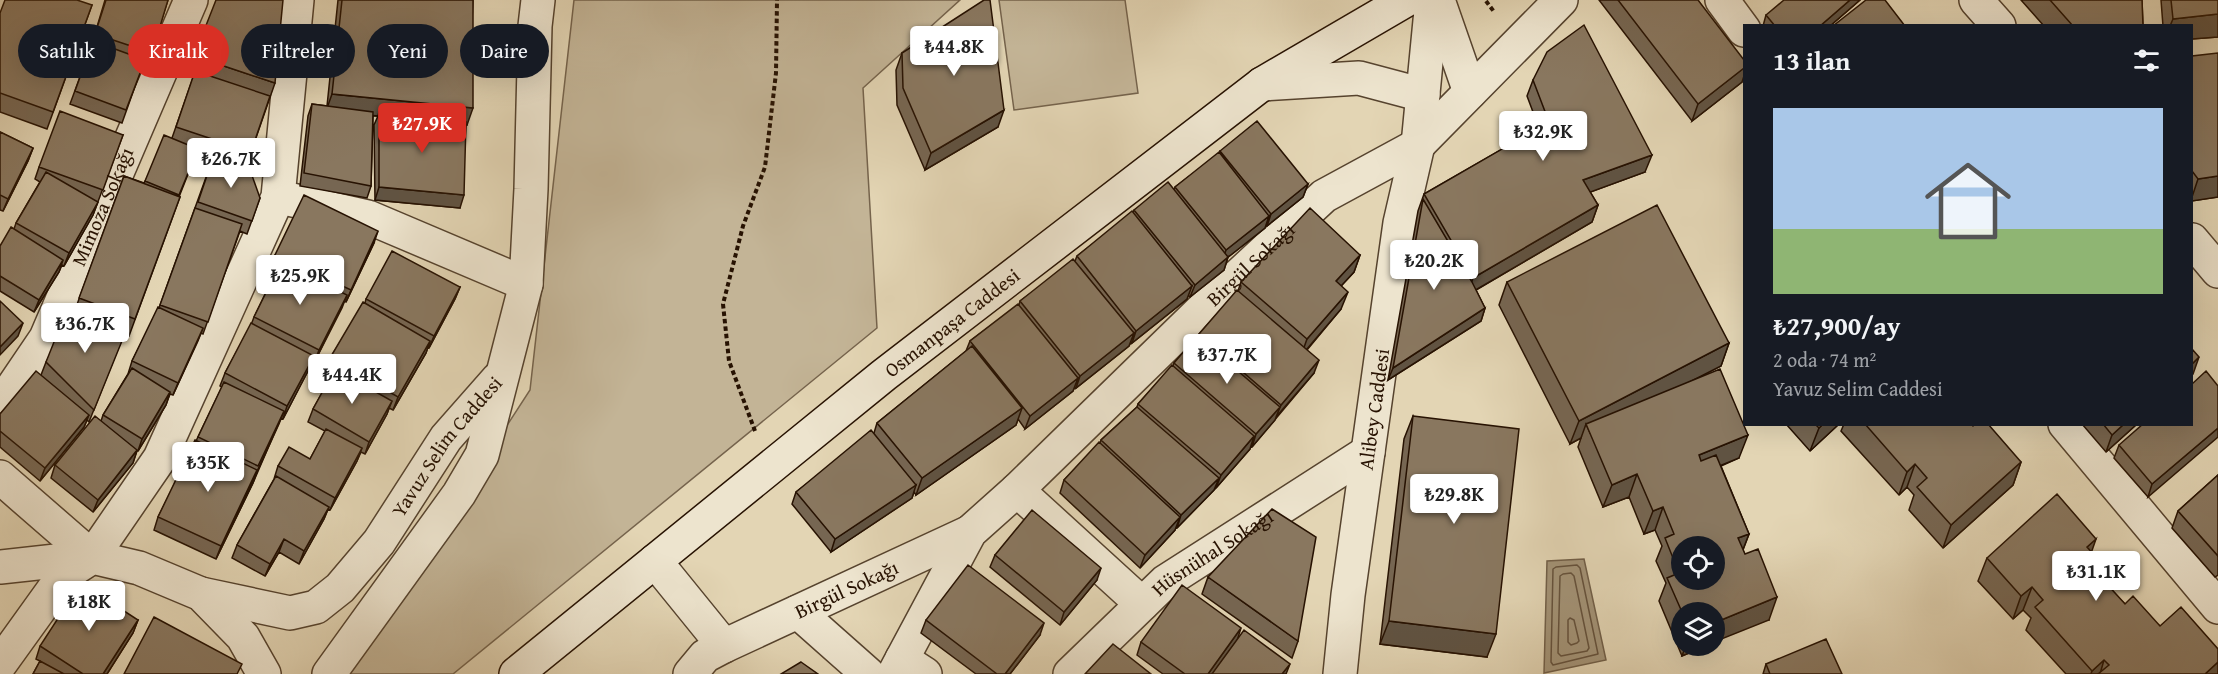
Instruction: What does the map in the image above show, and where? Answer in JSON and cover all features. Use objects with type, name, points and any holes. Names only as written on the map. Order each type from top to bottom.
[{"type":"street","name":"Mimoza Sokağı","points":[[0,406],[46,338],[191,0]]},
{"type":"street","points":[[0,664],[64,575],[92,557],[160,458],[278,197],[297,0]]},
{"type":"street","name":"Yavuz Selim Caddesi","points":[[201,594],[290,613],[316,607],[340,588],[379,542],[446,438],[501,375],[526,284],[535,26],[538,0]]},
{"type":"street","name":"Osmanpaşa Caddesi","points":[[516,674],[885,375],[1262,84],[1406,0]]},
{"type":"street","name":"Alibey Caddesi","points":[[1340,674],[1348,595],[1400,222],[1418,145],[1431,0]]},
{"type":"street","points":[[1438,0],[1470,93]]},
{"type":"street","points":[[1418,145],[1562,0]]},
{"type":"street","points":[[1722,0],[1743,29]]},
{"type":"street","points":[[1976,0],[1997,24]]},
{"type":"street","points":[[1262,84],[1359,78],[1423,95]]},
{"type":"street","name":"Birgül Sokağı","points":[[690,674],[705,656],[724,646],[970,532],[1017,490],[1211,301],[1324,195],[1418,145]]},
{"type":"street","points":[[278,197],[368,217],[526,284]]},
{"type":"street","points":[[329,674],[459,494],[482,455],[501,375]]},
{"type":"street","points":[[2067,426],[2218,607]]},
{"type":"street","name":"Hüsnühal Sokağı","points":[[1070,674],[1165,582],[1368,452]]},
{"type":"street","points":[[0,477],[92,557]]},
{"type":"street","points":[[1017,490],[1142,604]]},
{"type":"street","name":"Birgül Sokağı","points":[[907,669],[970,532]]},
{"type":"street","points":[[0,567],[92,557],[139,568],[201,594],[243,637],[264,674]]},
{"type":"street","points":[[655,561],[724,646]]},
{"type":"street","points":[[798,612],[868,674]]},
{"type":"street","points":[[1101,644],[1128,662]]},
{"type":"path","points":[[769,468],[729,361],[723,304],[743,226],[765,167],[776,73],[777,0]]},
{"type":"shaded area","points":[[574,0],[960,0],[863,88],[877,328],[453,674],[345,674],[530,390]]},
{"type":"shaded area","points":[[999,0],[1125,0],[1138,93],[1014,110]]},
{"type":"water","points":[[1584,559],[1606,660],[1544,673],[1547,561]]},
{"type":"building","points":[[5,0],[77,0],[92,5],[85,24],[18,24],[18,78],[65,78],[53,112],[0,93],[0,13]]},
{"type":"building","points":[[106,0],[168,0],[161,24],[128,24],[128,45],[116,41],[116,24],[98,24]]},
{"type":"building","points":[[216,0],[283,0],[281,24],[241,24],[241,72],[229,68],[229,24],[207,24]]},
{"type":"building","points":[[342,0],[473,0],[473,24],[460,24],[460,78],[473,78],[473,108],[332,94],[334,78],[355,78],[355,24],[339,24]]},
{"type":"building","points":[[984,0],[990,0],[1004,110],[931,153],[903,88],[902,53]]},
{"type":"building","points":[[1618,0],[1698,0],[1743,59],[1743,69],[1698,104]]},
{"type":"building","points":[[1784,0],[1850,0],[1822,24],[1773,24],[1766,15]]},
{"type":"building","points":[[1866,0],[1885,0],[1903,24],[1836,24]]},
{"type":"building","points":[[2050,0],[2142,0],[2143,24],[2071,24]]},
{"type":"building","points":[[2171,0],[2218,0],[2218,14],[2173,19]]},
{"type":"building","points":[[1584,25],[1652,155],[1583,180],[1598,205],[1473,278],[1424,194],[1549,122],[1533,80],[1547,52]]},
{"type":"building","points":[[116,49],[128,54],[128,78],[138,78],[126,110],[75,91],[80,78],[116,78]]},
{"type":"building","points":[[2218,53],[2218,176],[2198,179],[2193,172],[2193,56]]},
{"type":"building","points":[[193,78],[216,78],[270,96],[251,152],[176,127]]},
{"type":"building","points":[[260,78],[275,78],[275,83]]},
{"type":"building","points":[[312,104],[373,112],[371,186],[304,173]]},
{"type":"building","points":[[60,111],[123,135],[103,190],[39,167]]},
{"type":"building","points":[[379,112],[466,122],[464,195],[379,187]]},
{"type":"building","points":[[1257,121],[1308,184],[1271,214],[1220,151]]},
{"type":"building","points":[[0,132],[33,148],[8,199],[0,195]]},
{"type":"building","points":[[164,135],[198,149],[179,195],[145,181]]},
{"type":"building","points":[[1219,152],[1269,216],[1226,250],[1175,187]]},
{"type":"building","points":[[214,155],[249,167],[260,198],[252,221],[198,202]]},
{"type":"building","points":[[46,172],[98,202],[69,253],[16,223]]},
{"type":"building","points":[[124,176],[180,197],[135,319],[79,298]]},
{"type":"building","points":[[1168,182],[1228,257],[1195,285],[1134,210]]},
{"type":"building","points":[[304,195],[378,231],[351,290],[275,255]]},
{"type":"building","points":[[1423,199],[1485,308],[1393,368]]},
{"type":"building","points":[[1657,205],[1729,343],[1579,421],[1507,282]]},
{"type":"building","points":[[195,208],[242,224],[208,322],[160,305]]},
{"type":"building","points":[[1310,208],[1360,255],[1336,281],[1348,292],[1307,339],[1241,282]]},
{"type":"building","points":[[1132,211],[1192,286],[1136,331],[1077,256]]},
{"type":"building","points":[[11,227],[63,260],[39,300],[0,276],[0,246]]},
{"type":"building","points":[[392,251],[460,287],[434,336],[366,299]]},
{"type":"building","points":[[1073,259],[1134,333],[1080,376],[1020,301]]},
{"type":"building","points":[[281,262],[347,295],[319,350],[254,317]]},
{"type":"building","points":[[1237,290],[1319,360],[1281,405],[1199,334]]},
{"type":"building","points":[[0,301],[23,323],[0,347]]},
{"type":"building","points":[[363,302],[430,341],[398,397],[330,358]]},
{"type":"building","points":[[1018,304],[1078,378],[1030,416],[970,341]]},
{"type":"building","points":[[68,307],[126,331],[94,410],[46,362]]},
{"type":"building","points":[[158,307],[203,328],[178,383],[132,361]]},
{"type":"building","points":[[251,323],[314,356],[287,406],[225,373]]},
{"type":"building","points":[[1197,336],[1280,407],[1256,434],[1174,363]]},
{"type":"building","points":[[972,346],[1022,408],[922,478],[877,423]]},
{"type":"building","points":[[2193,350],[2199,357],[2193,363]]},
{"type":"building","points":[[1172,365],[1254,436],[1221,475],[1138,404]]},
{"type":"building","points":[[132,368],[170,392],[142,439],[103,415]]},
{"type":"building","points":[[335,369],[392,401],[369,442],[313,409]]},
{"type":"building","points":[[1720,369],[1748,435],[1699,455],[1701,461],[1716,455],[1749,534],[1738,538],[1745,554],[1758,549],[1777,597],[1725,618],[1725,602],[1678,602],[1672,590],[1725,590],[1725,536],[1671,536],[1671,553],[1665,538],[1674,534],[1663,507],[1653,511],[1637,474],[1612,485],[1586,424]]},
{"type":"building","points":[[36,371],[89,415],[45,468],[0,431],[0,414]]},
{"type":"building","points":[[2206,371],[2218,386],[2218,428],[2152,484],[2119,445],[2141,426],[2193,426],[2193,383]]},
{"type":"building","points":[[224,382],[284,411],[258,466],[198,437]]},
{"type":"building","points":[[1137,407],[1219,478],[1181,515],[1101,440]]},
{"type":"building","points":[[95,416],[137,450],[98,500],[55,465]]},
{"type":"building","points":[[1413,416],[1519,429],[1496,634],[1389,621]]},
{"type":"building","points":[[1867,426],[1990,426],[2021,462],[1951,525],[1917,487],[1927,478],[1915,464],[1907,472]]},
{"type":"building","points":[[2105,426],[2122,426],[2112,435]]},
{"type":"building","points":[[326,429],[362,448],[335,498],[278,466],[289,447],[310,459]]},
{"type":"building","points":[[871,430],[916,485],[835,539],[796,492]]},
{"type":"building","points":[[195,440],[257,470],[221,546],[158,517]]},
{"type":"building","points":[[1099,442],[1180,517],[1145,555],[1064,480]]},
{"type":"building","points":[[2218,475],[2218,556],[2178,511]]},
{"type":"building","points":[[276,476],[329,507],[304,551],[284,539],[270,564],[237,545]]},
{"type":"building","points":[[2057,494],[2096,539],[2087,547],[2112,575],[2105,582],[2125,604],[2133,596],[2160,626],[2181,607],[2218,649],[2218,662],[2205,674],[2098,674],[2109,665],[2104,660],[2092,671],[2035,607],[2043,600],[2032,587],[2021,596],[1987,558]]},
{"type":"building","points":[[1272,509],[1316,537],[1298,641],[1208,577]]},
{"type":"building","points":[[1032,510],[1101,568],[1064,612],[995,555]]},
{"type":"building","points":[[968,565],[1044,623],[1005,674],[997,674],[926,620]]},
{"type":"building","points":[[81,583],[138,620],[103,674],[83,674],[40,646]]},
{"type":"building","points":[[1182,585],[1241,628],[1208,674],[1185,674],[1141,642]]},
{"type":"building","points":[[154,617],[242,664],[237,674],[124,674]]},
{"type":"building","points":[[1244,630],[1290,664],[1282,674],[1212,674]]},
{"type":"building","points":[[1826,639],[1842,674],[1770,674],[1766,664]]},
{"type":"building","points":[[1113,644],[1151,674],[1085,674]]},
{"type":"building","points":[[40,661],[64,674],[33,674]]},
{"type":"building","points":[[801,662],[818,674],[781,674]]}]
